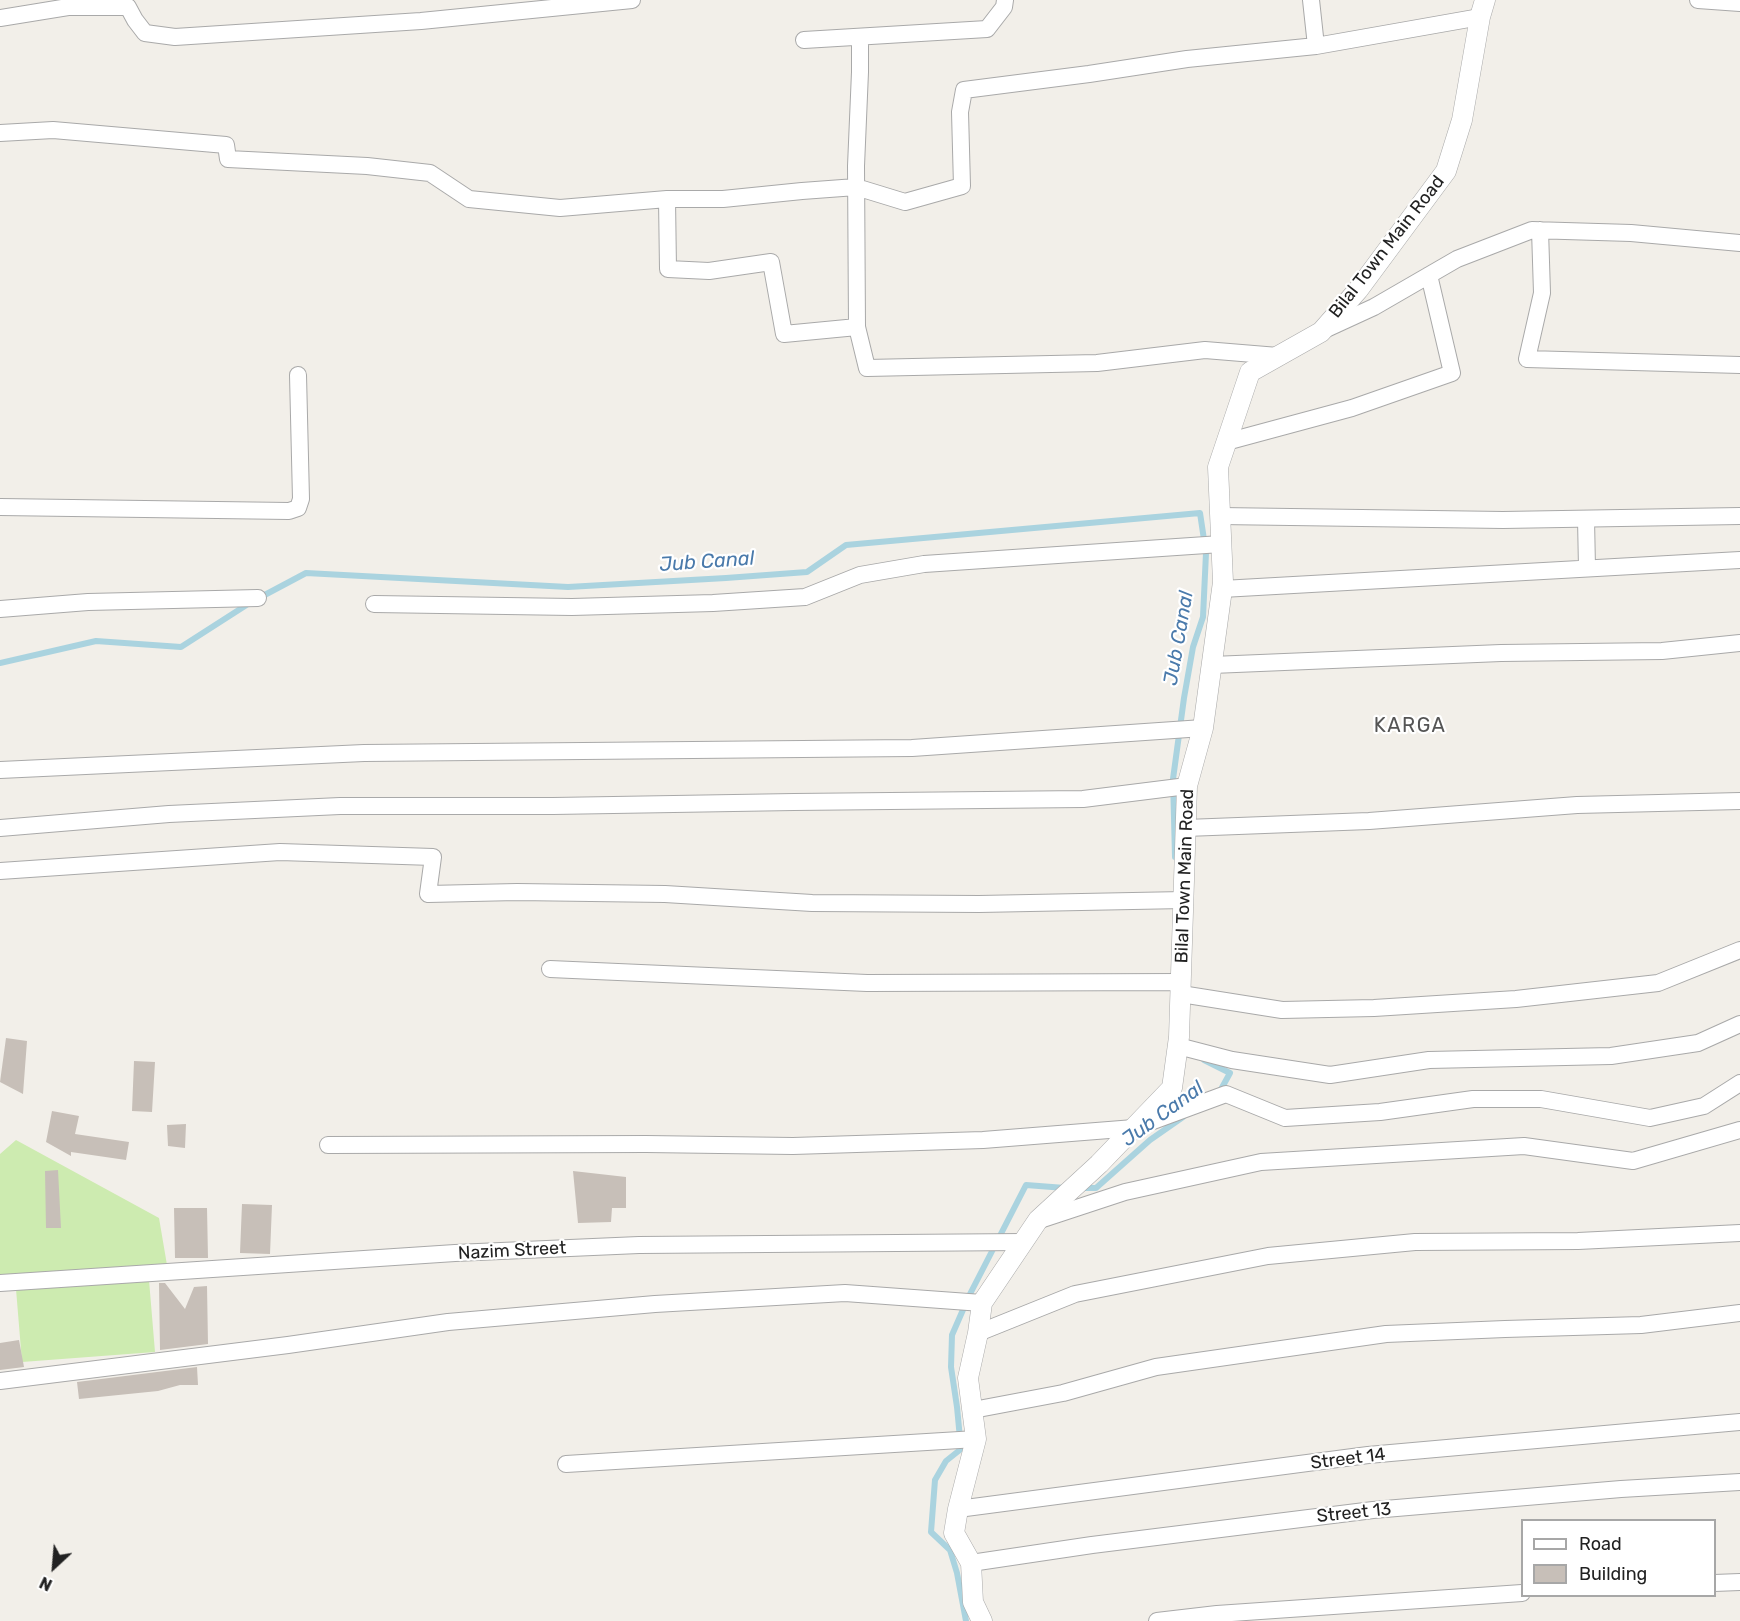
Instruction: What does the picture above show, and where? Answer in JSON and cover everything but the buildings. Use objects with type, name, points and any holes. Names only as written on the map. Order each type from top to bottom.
[{"type":"street","points":[[0,18],[68,7],[128,4],[135,20],[146,33],[175,37],[421,21],[632,0]]},
{"type":"street","points":[[804,40],[987,29],[1004,7],[1005,0]]},
{"type":"street","points":[[1311,0],[1316,46]]},
{"type":"street","points":[[1698,0],[1740,3]]},
{"type":"street","points":[[0,133],[54,130],[226,145],[228,159],[367,166],[430,173],[469,199],[560,208],[667,199],[723,199],[856,187],[905,202],[962,186],[960,112],[964,90],[1187,59],[1316,46],[1483,8]]},
{"type":"street","name":"Bilal Town Main Road","points":[[982,1621],[973,1602],[971,1563],[954,1533],[975,1439],[968,1378],[982,1303],[1038,1220],[1099,1164],[1173,1088],[1181,988],[1187,786],[1203,728],[1222,589],[1218,467],[1250,372],[1321,332],[1358,290],[1446,171],[1462,120],[1483,8]]},
{"type":"street","points":[[860,37],[856,187],[857,327],[867,368],[1097,363],[1205,350],[1278,356]]},
{"type":"street","points":[[667,199],[668,269],[709,271],[771,262],[784,334],[857,327]]},
{"type":"street","points":[[1321,332],[1374,307],[1457,259],[1532,230],[1631,233],[1740,243]]},
{"type":"street","points":[[1540,230],[1542,292],[1527,359],[1740,365]]},
{"type":"street","points":[[1226,442],[1352,408],[1452,373],[1429,275]]},
{"type":"street","points":[[0,507],[289,511],[298,508],[301,499],[298,375]]},
{"type":"street","points":[[1220,516],[1503,520],[1740,516]]},
{"type":"street","points":[[1586,519],[1587,568]]},
{"type":"street","points":[[374,604],[572,607],[713,603],[805,597],[860,574],[924,564],[1221,544]]},
{"type":"street","points":[[1222,589],[1740,560]]},
{"type":"street","points":[[0,609],[88,602],[258,598]]},
{"type":"street","points":[[1212,665],[1501,653],[1662,651],[1740,643]]},
{"type":"street","points":[[0,770],[364,753],[912,748],[1203,728]]},
{"type":"street","points":[[0,828],[169,814],[340,806],[553,806],[1083,799],[1187,786]]},
{"type":"street","points":[[1186,828],[1369,821],[1577,805],[1740,801]]},
{"type":"street","points":[[0,871],[280,852],[433,857],[428,894],[517,891],[653,894],[824,903],[979,904],[1184,900]]},
{"type":"street","points":[[549,969],[867,983],[1181,988],[1282,1010],[1374,1008],[1516,999],[1658,984],[1740,950]]},
{"type":"street","points":[[1178,1046],[1232,1060],[1330,1075],[1429,1060],[1611,1056],[1698,1042],[1740,1024]]},
{"type":"street","points":[[328,1145],[793,1146],[982,1140],[1134,1128],[1226,1094],[1285,1119],[1380,1112],[1473,1099],[1541,1099],[1650,1118],[1704,1106],[1740,1083]]},
{"type":"street","points":[[1038,1220],[1125,1192],[1261,1162],[1524,1146],[1633,1161],[1740,1130]]},
{"type":"street","points":[[978,1333],[1075,1294],[1268,1256],[1415,1242],[1578,1241],[1740,1233]]},
{"type":"street","name":"Nazim Street","points":[[0,1283],[444,1254],[628,1245],[1024,1242]]},
{"type":"street","points":[[0,1381],[288,1345],[448,1322],[655,1304],[845,1293],[982,1303]]},
{"type":"street","points":[[973,1410],[1063,1393],[1155,1367],[1386,1335],[1641,1325],[1740,1313]]},
{"type":"street","name":"Street 14","points":[[958,1509],[1368,1455],[1740,1422]]},
{"type":"street","points":[[566,1464],[975,1439]]},
{"type":"street","name":"Street 13","points":[[971,1563],[1092,1545],[1373,1510],[1621,1489],[1740,1482]]},
{"type":"street","points":[[1716,1583],[1740,1582]]},
{"type":"street","points":[[1157,1621],[1216,1614],[1521,1593]]},
{"type":"green space","points":[[16,1140],[159,1218],[167,1265],[0,1276],[0,1154]]},
{"type":"green space","points":[[149,1280],[155,1352],[22,1362],[16,1289]]},
{"type":"waterway","name":"Jub Canal","points":[[259,598],[306,573],[568,587],[807,572],[846,545],[1200,513],[1206,553],[1203,617],[1193,647],[1173,779],[1175,857]]},
{"type":"waterway","name":"Jub Canal","points":[[0,663],[96,641],[181,647],[248,604]]},
{"type":"waterway","name":"Jub Canal","points":[[1204,1060],[1230,1073],[1219,1093]]},
{"type":"waterway","name":"Jub Canal","points":[[1081,1188],[1096,1188],[1150,1140],[1183,1117]]},
{"type":"waterway","name":"Jub Canal","points":[[966,1621],[950,1550],[931,1532],[935,1480],[946,1461],[961,1449],[951,1367],[952,1335],[969,1296],[1026,1185],[1065,1188]]},
{"type":"district","name":"KARGA","points":[[1410,726]]}]
